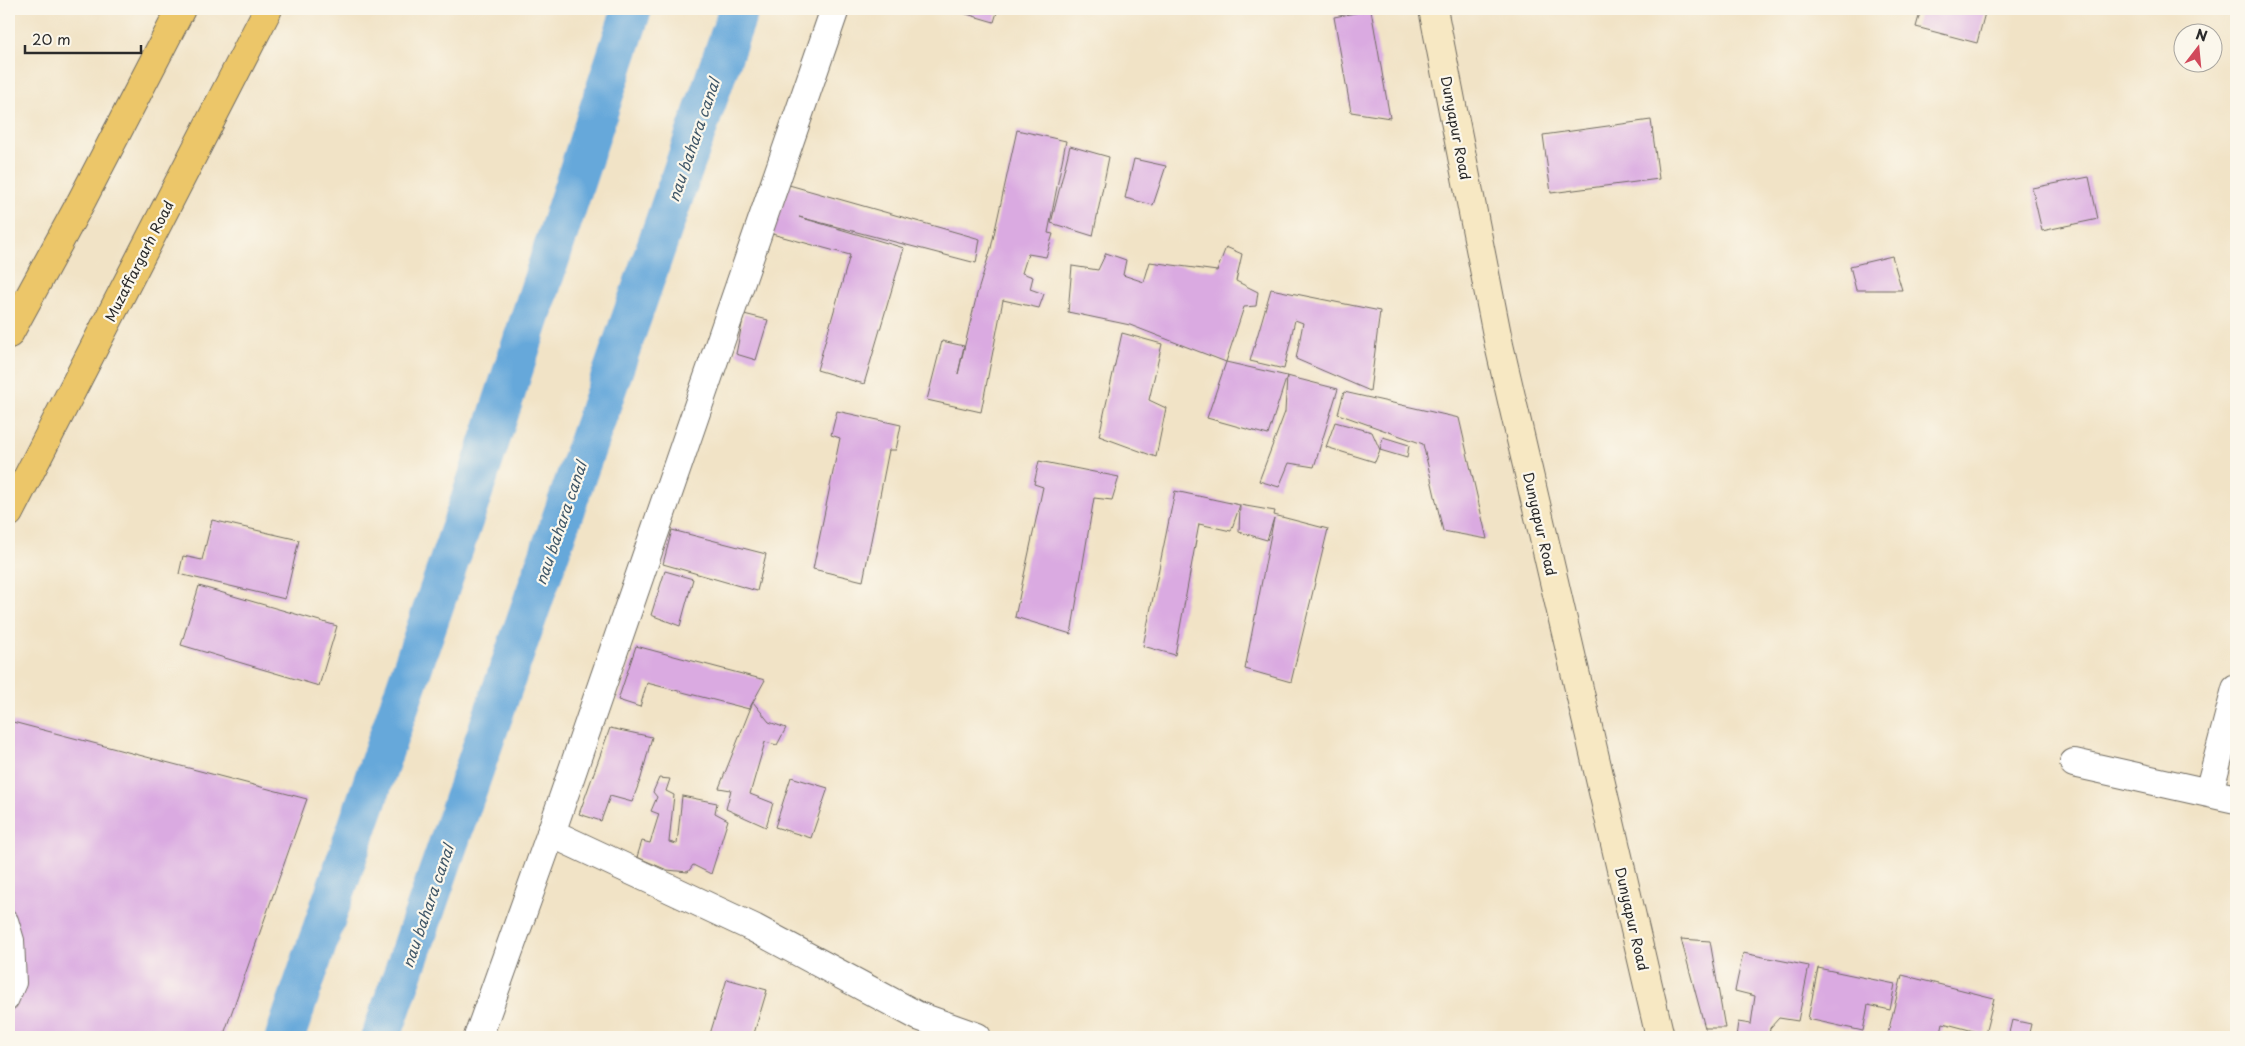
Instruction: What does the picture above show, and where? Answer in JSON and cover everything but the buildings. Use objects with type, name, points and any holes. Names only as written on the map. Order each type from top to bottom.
[{"type":"main road","points":[[9,334],[82,200],[181,9]]},
{"type":"main road","name":"Muzaffargarh Road","points":[[9,513],[268,9]]},
{"type":"main road","name":"Dunyapur Road","points":[[1433,9],[1499,345],[1660,1037]]},
{"type":"street","points":[[478,1037],[551,833],[835,9]]},
{"type":"street","points":[[2208,792],[2236,689]]},
{"type":"street","points":[[2074,763],[2236,799]]},
{"type":"street","points":[[551,833],[754,928],[918,1016],[977,1037]]},
{"type":"lane","points":[[9,920],[15,940],[17,983],[9,1001]]},
{"type":"waterway","points":[[285,1037],[472,495],[632,9]]},
{"type":"waterway","name":"nau bahara canal","points":[[381,1037],[739,9]]}]
